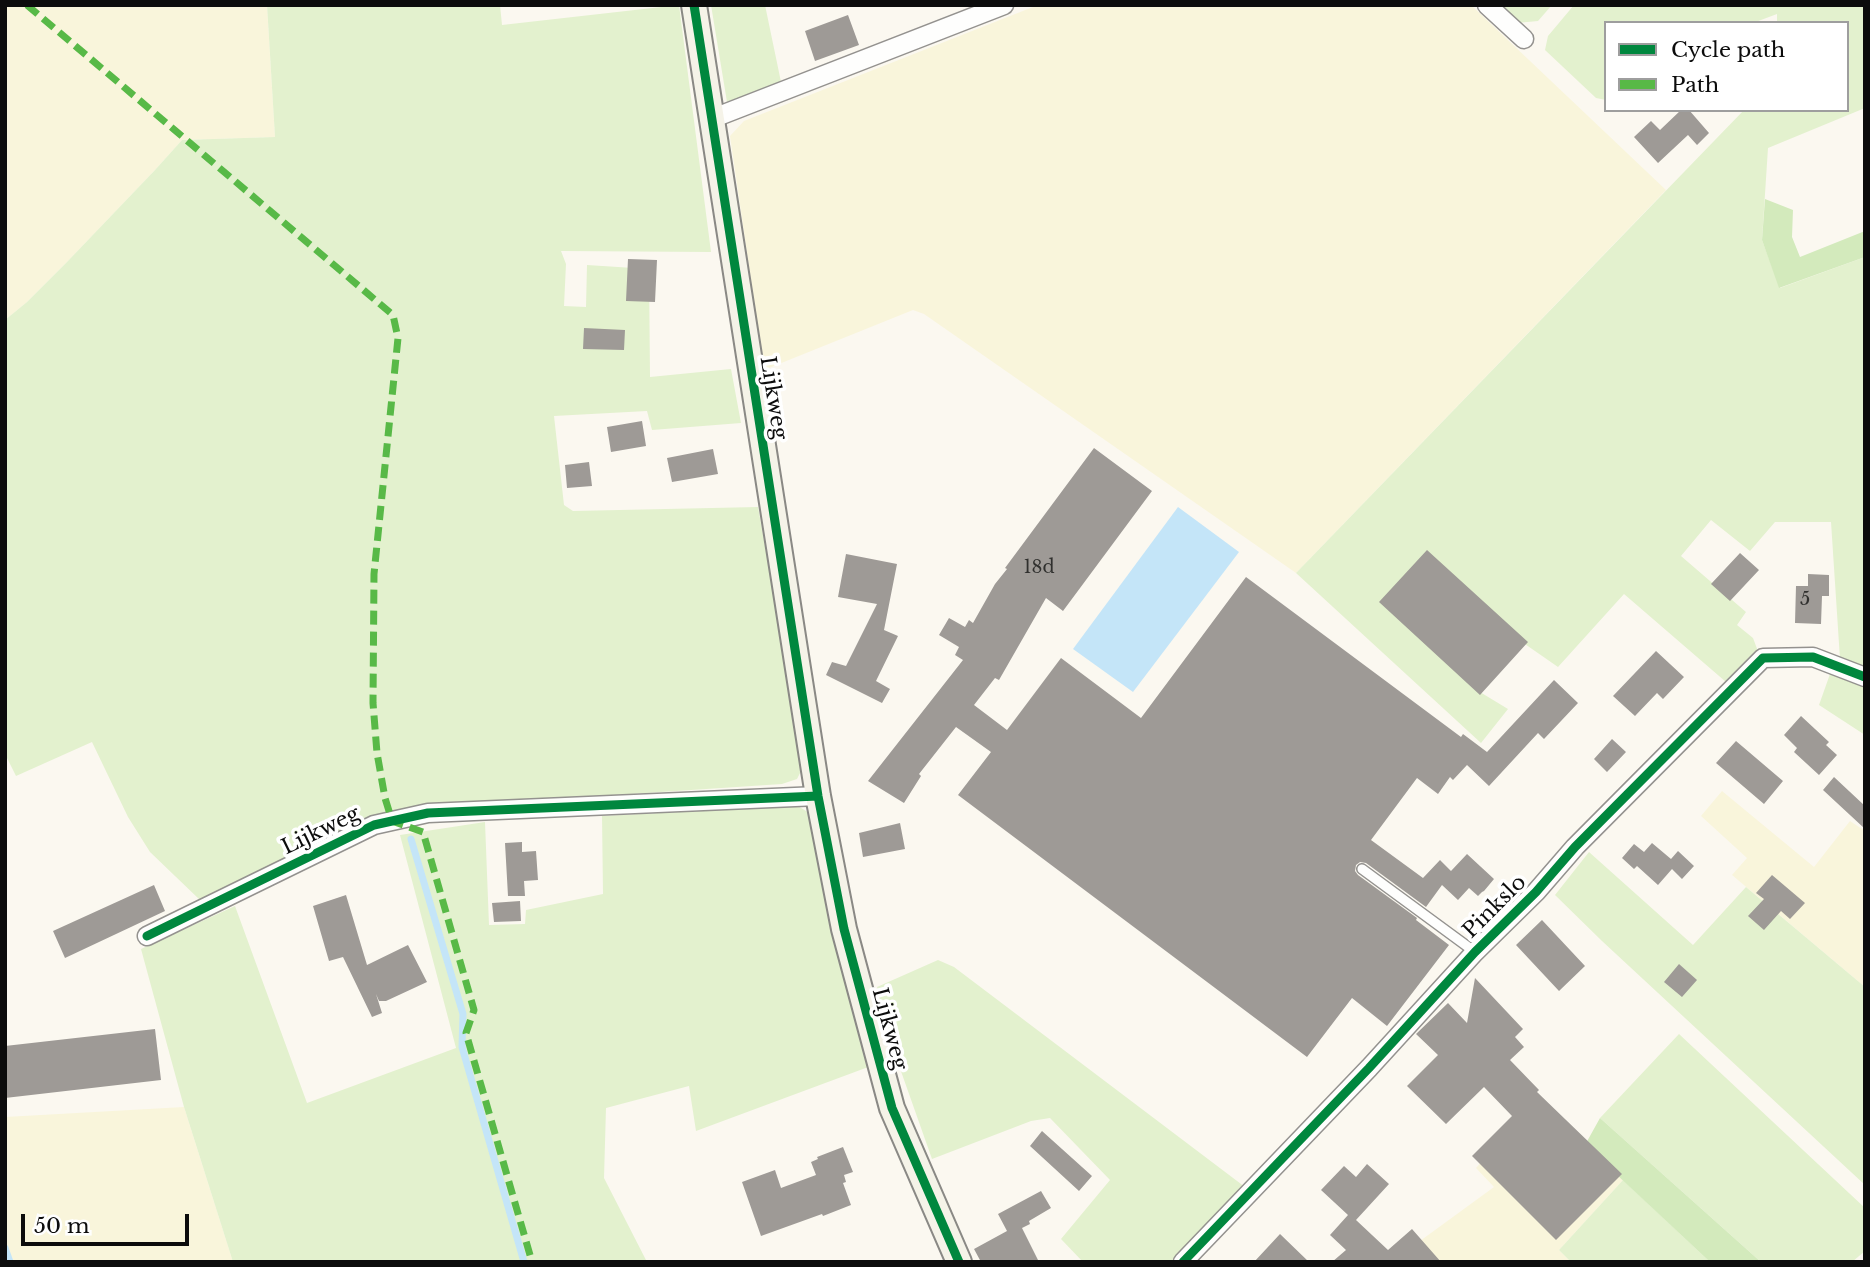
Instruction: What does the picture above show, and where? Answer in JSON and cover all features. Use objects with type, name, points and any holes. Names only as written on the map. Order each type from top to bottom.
[{"type":"street","name":"Lijkweg","points":[[694,5],[818,796],[844,929],[892,1108],[959,1262]]},
{"type":"street","points":[[711,119],[1004,5]]},
{"type":"street","points":[[1487,5],[1524,39]]},
{"type":"street","name":"Pinkslo","points":[[1183,1262],[1369,1068],[1475,952],[1536,892],[1574,847],[1763,658],[1813,657],[1865,677]]},
{"type":"street","name":"Lijkweg","points":[[147,936],[374,825],[404,818],[428,813],[818,796]]},
{"type":"lane","points":[[1362,869],[1475,952]]},
{"type":"shaded area","points":[[5,5],[267,5],[275,137],[182,140],[66,263],[5,320]]},
{"type":"shaded area","points":[[1038,5],[1471,5],[1666,190],[1296,573],[924,314],[913,310],[764,370],[730,136],[744,121]]},
{"type":"shaded area","points":[[1722,791],[1814,867],[1850,821],[1865,831],[1865,987],[1732,875],[1747,858],[1701,816]]},
{"type":"shaded area","points":[[1537,1101],[1623,1180],[1559,1250],[1571,1262],[1381,1262],[1420,1241],[1494,1187],[1476,1168]]},
{"type":"shaded area","points":[[184,1107],[233,1262],[5,1262],[5,1117]]},
{"type":"green space","points":[[267,5],[500,5],[502,25],[679,5],[711,252],[561,251],[566,264],[564,306],[586,307],[587,265],[649,269],[650,377],[731,369],[741,423],[652,430],[647,411],[554,416],[564,505],[573,511],[758,507],[804,765],[797,779],[782,784],[449,806],[332,840],[200,900],[150,852],[128,817],[92,742],[16,776],[5,754],[5,320],[66,263],[182,140],[275,137]]},
{"type":"green space","points":[[711,5],[765,5],[781,82],[727,102]]},
{"type":"green space","points":[[1499,5],[1552,5],[1538,21],[1517,23]]},
{"type":"green space","points":[[1574,5],[1865,5],[1865,108],[1768,148],[1762,240],[1780,288],[1865,257],[1865,667],[1840,659],[1831,522],[1775,522],[1750,551],[1711,520],[1681,556],[1746,612],[1737,625],[1753,638],[1759,654],[1726,682],[1624,594],[1558,667],[1522,642],[1475,689],[1508,709],[1481,743],[1296,573],[1742,112],[1849,112],[1849,21],[1777,21],[1777,14],[1758,21],[1604,21],[1604,100],[1596,98],[1545,50],[1548,36]]},
{"type":"green space","points":[[1765,199],[1793,210],[1792,237],[1800,257],[1865,231],[1865,257],[1779,288],[1762,240]]},
{"type":"green space","points":[[1830,674],[1865,686],[1865,735],[1819,705]]},
{"type":"green space","points":[[798,806],[814,816],[871,1066],[696,1131],[689,1086],[606,1108],[604,1178],[647,1262],[233,1262],[184,1107],[141,949],[235,906],[307,1103],[456,1048],[400,835],[485,822],[489,925],[525,924],[526,910],[603,894],[602,816]]},
{"type":"green space","points":[[1589,852],[1693,945],[1746,887],[1865,987],[1865,1185],[1555,895]]},
{"type":"green space","points":[[938,960],[954,967],[1245,1187],[1172,1262],[1083,1262],[1061,1239],[1110,1180],[1050,1118],[1031,1121],[932,1159],[885,1026],[877,987]]},
{"type":"green space","points":[[1679,1034],[1865,1208],[1865,1251],[1852,1262],[1761,1262],[1600,1118]]},
{"type":"green space","points":[[1600,1118],[1761,1262],[1710,1262],[1585,1145]]},
{"type":"green space","points":[[1623,1180],[1710,1262],[1571,1262],[1559,1250]]},
{"type":"water","points":[[1178,507],[1239,552],[1133,692],[1073,649]]},
{"type":"building","points":[[848,15],[859,45],[815,61],[805,31]]},
{"type":"building","points":[[1679,112],[1691,112],[1709,133],[1697,145],[1688,135],[1658,163],[1634,137],[1651,121],[1660,130]]},
{"type":"building","points":[[628,259],[657,260],[655,302],[626,301]]},
{"type":"building","points":[[584,328],[625,330],[624,350],[583,349]]},
{"type":"building","points":[[642,421],[646,446],[611,452],[607,427]]},
{"type":"building","points":[[1094,448],[1152,491],[1063,611],[1046,598],[999,680],[995,678],[974,705],[1007,730],[1061,658],[1141,718],[1246,577],[1461,737],[1463,734],[1487,752],[1554,680],[1578,703],[1544,739],[1538,733],[1489,786],[1467,765],[1453,780],[1450,777],[1438,794],[1417,778],[1371,840],[1423,878],[1440,860],[1451,871],[1467,854],[1494,879],[1478,896],[1469,888],[1458,900],[1442,885],[1426,907],[1366,863],[1360,862],[1356,865],[1355,871],[1358,875],[1449,945],[1387,1026],[1352,998],[1307,1057],[958,795],[991,752],[956,727],[919,774],[921,776],[904,803],[868,781],[963,660],[955,655],[959,647],[939,635],[949,618],[965,627],[969,620],[973,623],[995,584],[1007,569],[1005,568]]},
{"type":"building","points":[[713,449],[718,474],[672,482],[667,458]]},
{"type":"building","points":[[589,462],[592,486],[567,488],[565,465]]},
{"type":"building","points":[[1427,550],[1528,642],[1480,695],[1379,602]]},
{"type":"building","points":[[1740,553],[1759,570],[1730,601],[1711,584]]},
{"type":"building","points":[[846,554],[897,564],[884,630],[898,636],[876,681],[890,689],[882,703],[826,675],[832,662],[846,666],[877,604],[838,597]]},
{"type":"building","points":[[1808,574],[1829,575],[1829,596],[1822,596],[1821,624],[1795,623],[1796,586],[1808,586]]},
{"type":"building","points":[[1656,651],[1684,677],[1663,699],[1657,693],[1635,716],[1613,696]]},
{"type":"building","points":[[1801,716],[1829,742],[1826,745],[1837,755],[1819,775],[1794,752],[1797,748],[1784,735]]},
{"type":"building","points":[[1612,739],[1626,752],[1607,772],[1594,759]]},
{"type":"building","points":[[1736,741],[1783,781],[1764,804],[1716,763]]},
{"type":"building","points":[[1834,777],[1865,806],[1864,828],[1823,790]]},
{"type":"building","points":[[900,823],[905,849],[863,857],[859,833]]},
{"type":"building","points":[[522,842],[522,852],[536,851],[538,880],[524,881],[525,896],[508,896],[505,843]]},
{"type":"building","points":[[1652,843],[1671,859],[1678,851],[1694,866],[1682,879],[1672,869],[1658,885],[1637,866],[1634,869],[1622,858],[1634,844],[1644,852]]},
{"type":"building","points":[[1772,875],[1805,903],[1790,919],[1781,911],[1764,930],[1748,916],[1764,899],[1756,893]]},
{"type":"building","points":[[154,885],[165,911],[65,958],[53,931]]},
{"type":"building","points":[[346,895],[367,965],[408,945],[427,982],[386,1001],[379,1001],[376,994],[382,1013],[372,1017],[343,957],[329,961],[313,906]]},
{"type":"building","points":[[520,901],[521,921],[494,922],[492,903]]},
{"type":"building","points":[[1542,920],[1585,966],[1559,991],[1516,945]]},
{"type":"building","points":[[1679,964],[1697,980],[1682,997],[1664,982]]},
{"type":"building","points":[[1475,978],[1523,1029],[1515,1037],[1524,1047],[1510,1060],[1539,1090],[1537,1092],[1622,1174],[1556,1240],[1472,1156],[1512,1116],[1484,1087],[1446,1124],[1407,1086],[1438,1055],[1416,1034],[1448,1003],[1467,1023]]},
{"type":"building","points":[[155,1029],[161,1080],[5,1098],[5,1046]]},
{"type":"building","points":[[1042,1131],[1092,1176],[1079,1191],[1030,1146]]},
{"type":"building","points":[[843,1147],[853,1172],[844,1175],[846,1182],[843,1183],[851,1205],[761,1236],[742,1182],[775,1170],[781,1188],[816,1175],[811,1162]]},
{"type":"building","points":[[1367,1164],[1389,1184],[1356,1220],[1388,1250],[1412,1229],[1441,1262],[1332,1262],[1346,1250],[1330,1235],[1348,1215],[1321,1190],[1344,1166],[1356,1177]]},
{"type":"building","points":[[1041,1191],[1051,1208],[1022,1228],[1039,1262],[981,1262],[974,1249],[1007,1231],[998,1214]]},
{"type":"building","points":[[1280,1234],[1309,1262],[1254,1262]]},
{"type":"waterway","points":[[411,839],[463,1014],[462,1047],[524,1262]]},
{"type":"waterway","points":[[5,1248],[10,1262]]},
{"type":"marked path","points":[[27,5],[393,315],[398,338],[374,574],[373,703],[377,753],[392,821],[423,832],[474,1010],[466,1033],[532,1262]]},
{"type":"cycle path","points":[[694,5],[818,796],[844,929],[892,1108],[959,1262]]},
{"type":"cycle path","points":[[1183,1262],[1369,1068],[1475,952],[1536,892],[1575,847],[1763,658],[1813,657],[1865,677]]},
{"type":"cycle path","points":[[147,936],[374,825],[428,813],[818,796]]}]
